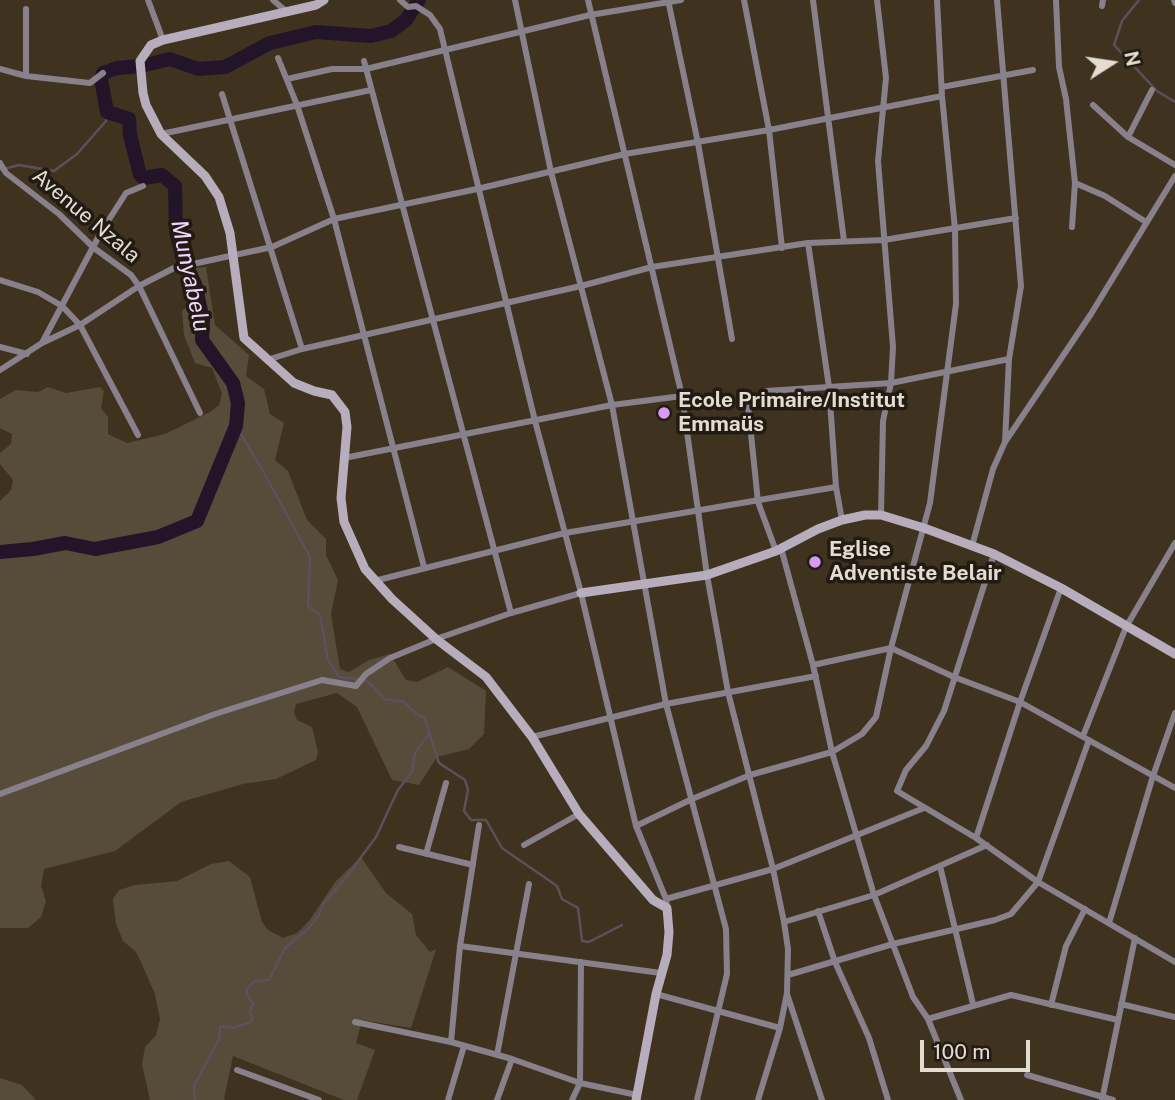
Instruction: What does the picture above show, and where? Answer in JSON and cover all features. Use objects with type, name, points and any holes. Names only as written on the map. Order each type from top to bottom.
[{"type":"street","points":[[148,0],[163,40]]},
{"type":"street","points":[[273,0],[287,12]]},
{"type":"street","points":[[324,0],[316,5],[163,40],[151,45],[140,61],[140,72],[146,105],[161,134],[205,176],[219,197],[233,255],[244,338],[294,383],[332,395],[345,412],[347,426],[341,498],[344,522],[355,550],[374,581],[436,639],[486,677],[532,737],[579,814],[653,901],[666,904],[716,884],[774,869],[924,808]]},
{"type":"street","points":[[355,1022],[451,1042],[637,1098],[656,994],[667,956],[669,932],[666,904],[636,826],[582,593],[534,421],[440,29],[430,15],[416,6],[408,7],[400,0]]},
{"type":"street","points":[[515,0],[551,172],[612,405],[666,704],[726,929],[727,974],[697,1100]]},
{"type":"street","points":[[588,0],[682,396],[706,575],[729,692],[774,869],[784,922],[788,949],[787,993],[780,1028],[758,1100]]},
{"type":"street","points":[[287,79],[332,69],[366,69],[590,15],[681,0]]},
{"type":"street","points":[[744,0],[769,130],[782,248]]},
{"type":"street","points":[[813,0],[844,241]]},
{"type":"street","points":[[877,0],[886,78],[878,161],[893,347],[891,383],[883,421],[881,515]]},
{"type":"street","points":[[636,826],[750,775],[832,752],[862,734],[876,717],[891,648],[930,503],[956,304],[955,229],[942,96],[937,0]]},
{"type":"street","points":[[997,0],[1021,286],[1009,359],[1005,442]]},
{"type":"street","points":[[1056,0],[1059,67],[1066,99],[1075,183],[1072,228]]},
{"type":"street","points":[[668,1],[698,143],[732,339]]},
{"type":"street","points":[[26,9],[26,76]]},
{"type":"street","points":[[278,58],[297,105],[334,219],[424,567]]},
{"type":"street","points":[[365,61],[512,613]]},
{"type":"street","points":[[0,69],[26,76],[90,83],[103,73]]},
{"type":"street","points":[[942,87],[1033,70]]},
{"type":"street","points":[[161,134],[371,90]]},
{"type":"street","points":[[1128,137],[1152,90]]},
{"type":"street","points":[[222,94],[302,349]]},
{"type":"street","points":[[0,370],[43,343],[80,325],[139,286],[186,265],[272,247],[334,219],[625,154],[698,143],[942,96]]},
{"type":"street","points":[[1093,105],[1128,137],[1175,165]]},
{"type":"street","name":"Avenue Nzala","points":[[2,167],[59,214],[94,248],[131,275],[139,286],[200,413]]},
{"type":"street","points":[[972,546],[993,469],[1005,442],[1091,314],[1175,176]]},
{"type":"street","points":[[1075,183],[1105,196],[1146,222]]},
{"type":"street","points":[[43,343],[126,193],[143,186]]},
{"type":"street","points":[[267,360],[302,349],[581,286],[652,267],[808,243],[884,240],[1016,218]]},
{"type":"street","points":[[808,243],[829,387],[836,487],[842,520]]},
{"type":"street","points":[[0,280],[38,292],[62,306],[80,325],[138,435]]},
{"type":"street","points":[[0,347],[27,354]]},
{"type":"street","points":[[961,1100],[928,1019],[913,997],[874,895],[832,752],[813,665],[778,550],[758,502],[748,405],[766,391],[891,383],[1009,359]]},
{"type":"street","points":[[344,458],[612,405],[682,396]]},
{"type":"street","points":[[374,581],[565,533],[836,487]]},
{"type":"street","points":[[0,794],[215,714],[322,680],[356,686],[366,674],[390,658],[512,613],[582,593],[706,575],[778,550],[842,520],[865,515],[881,515],[994,554],[1061,588],[1175,654]]},
{"type":"street","points":[[788,975],[893,944],[1011,914],[1038,883],[1126,627],[1175,543]]},
{"type":"street","points":[[994,554],[944,711],[926,746],[906,771],[897,790],[987,845],[1038,883],[1173,961],[1175,952]]},
{"type":"street","points":[[976,838],[1020,702],[1061,588]]},
{"type":"street","points":[[813,665],[891,648],[954,677],[1020,702],[1175,788]]},
{"type":"street","points":[[532,737],[666,704],[816,676]]},
{"type":"street","points":[[1109,923],[1175,713]]},
{"type":"street","points":[[426,854],[446,783]]},
{"type":"street","points":[[524,845],[579,814]]},
{"type":"street","points":[[451,1042],[460,946],[479,825]]},
{"type":"street","points":[[784,922],[874,895],[987,845]]},
{"type":"street","points":[[399,847],[473,865]]},
{"type":"street","points":[[940,866],[973,1004]]},
{"type":"street","points":[[496,1055],[529,884]]},
{"type":"street","points":[[1051,1005],[1066,946],[1085,909]]},
{"type":"street","points":[[818,911],[835,962],[869,1038],[888,1100]]},
{"type":"street","points":[[1102,1098],[1135,938]]},
{"type":"street","points":[[460,946],[661,973]]},
{"type":"street","points":[[572,1100],[580,1083],[581,962]]},
{"type":"street","points":[[787,993],[822,1100]]},
{"type":"street","points":[[656,994],[780,1028]]},
{"type":"street","points":[[928,1019],[1012,995],[1118,1020]]},
{"type":"street","points":[[1121,1004],[1175,1017]]},
{"type":"street","points":[[448,1100],[464,1046]]},
{"type":"street","points":[[497,1100],[512,1059]]},
{"type":"street","points":[[237,1070],[319,1100]]},
{"type":"street","points":[[1027,1074],[1113,1100]]},
{"type":"shaded area","points":[[206,267],[215,325],[249,355],[246,376],[264,389],[270,414],[284,423],[275,460],[288,471],[307,520],[326,539],[326,555],[338,580],[331,614],[340,669],[349,672],[369,660],[390,654],[406,680],[417,682],[448,667],[486,691],[484,734],[469,749],[437,757],[419,785],[392,780],[357,707],[337,693],[296,704],[294,712],[297,720],[312,727],[318,752],[316,760],[276,779],[243,784],[181,802],[115,851],[44,869],[41,886],[46,901],[41,917],[28,928],[0,928],[0,501],[11,490],[13,480],[0,464],[0,453],[11,444],[12,434],[0,428],[0,399],[16,390],[38,392],[48,387],[66,393],[100,387],[104,391],[101,408],[108,417],[108,434],[127,443],[165,434],[210,412],[219,405],[222,394],[212,368],[195,363],[184,335],[182,311],[194,300],[191,281],[196,268]]},
{"type":"shaded area","points":[[361,857],[386,893],[412,914],[416,935],[430,952],[436,949],[411,1028],[362,1020],[356,1043],[375,1050],[357,1100],[344,1100],[233,1056],[224,1099],[226,1100],[150,1100],[142,1064],[145,1047],[156,1035],[160,1019],[155,994],[140,960],[136,952],[123,941],[116,924],[113,899],[119,890],[135,885],[177,881],[211,864],[229,861],[250,877],[262,922],[268,930],[283,938],[297,933],[309,921],[336,881]]},
{"type":"shaded area","points":[[0,1078],[22,1085],[36,1100],[0,1100]]},
{"type":"waterway","name":"Munyabelu","points":[[0,552],[65,543],[95,549],[158,537],[197,521],[236,426],[238,403],[233,383],[202,340],[203,320],[195,284],[183,260],[176,231],[175,186],[162,175],[144,178],[140,175],[130,135],[129,119],[107,112],[101,79],[103,73],[170,59],[198,69],[225,67],[270,43],[316,32],[371,36],[391,31],[406,20],[419,0]]},
{"type":"waterway","points":[[1139,0],[1122,21],[1114,45],[1157,91],[1175,102]]},
{"type":"waterway","points":[[0,170],[19,165],[54,171],[77,154],[106,121],[107,112]]},
{"type":"waterway","points":[[236,426],[310,557],[308,606],[320,615],[328,660],[339,677],[370,683],[384,699],[404,702],[424,717],[439,763],[465,780],[468,790],[464,811],[471,820],[486,820],[502,848],[557,886],[562,899],[578,908],[582,941],[589,942],[622,925]]},
{"type":"waterway","points":[[195,1100],[194,1086],[219,1039],[220,1026],[233,1028],[251,1022],[253,1003],[247,995],[247,988],[255,981],[269,980],[285,948],[309,928],[323,904],[376,837],[398,790],[412,772],[415,753],[430,732]]},
{"type":"place","name":"Ecole Primaire/Institut Emmaüs","points":[[664,413]]},
{"type":"place","name":"Eglise Adventiste Belair","points":[[815,562]]}]
